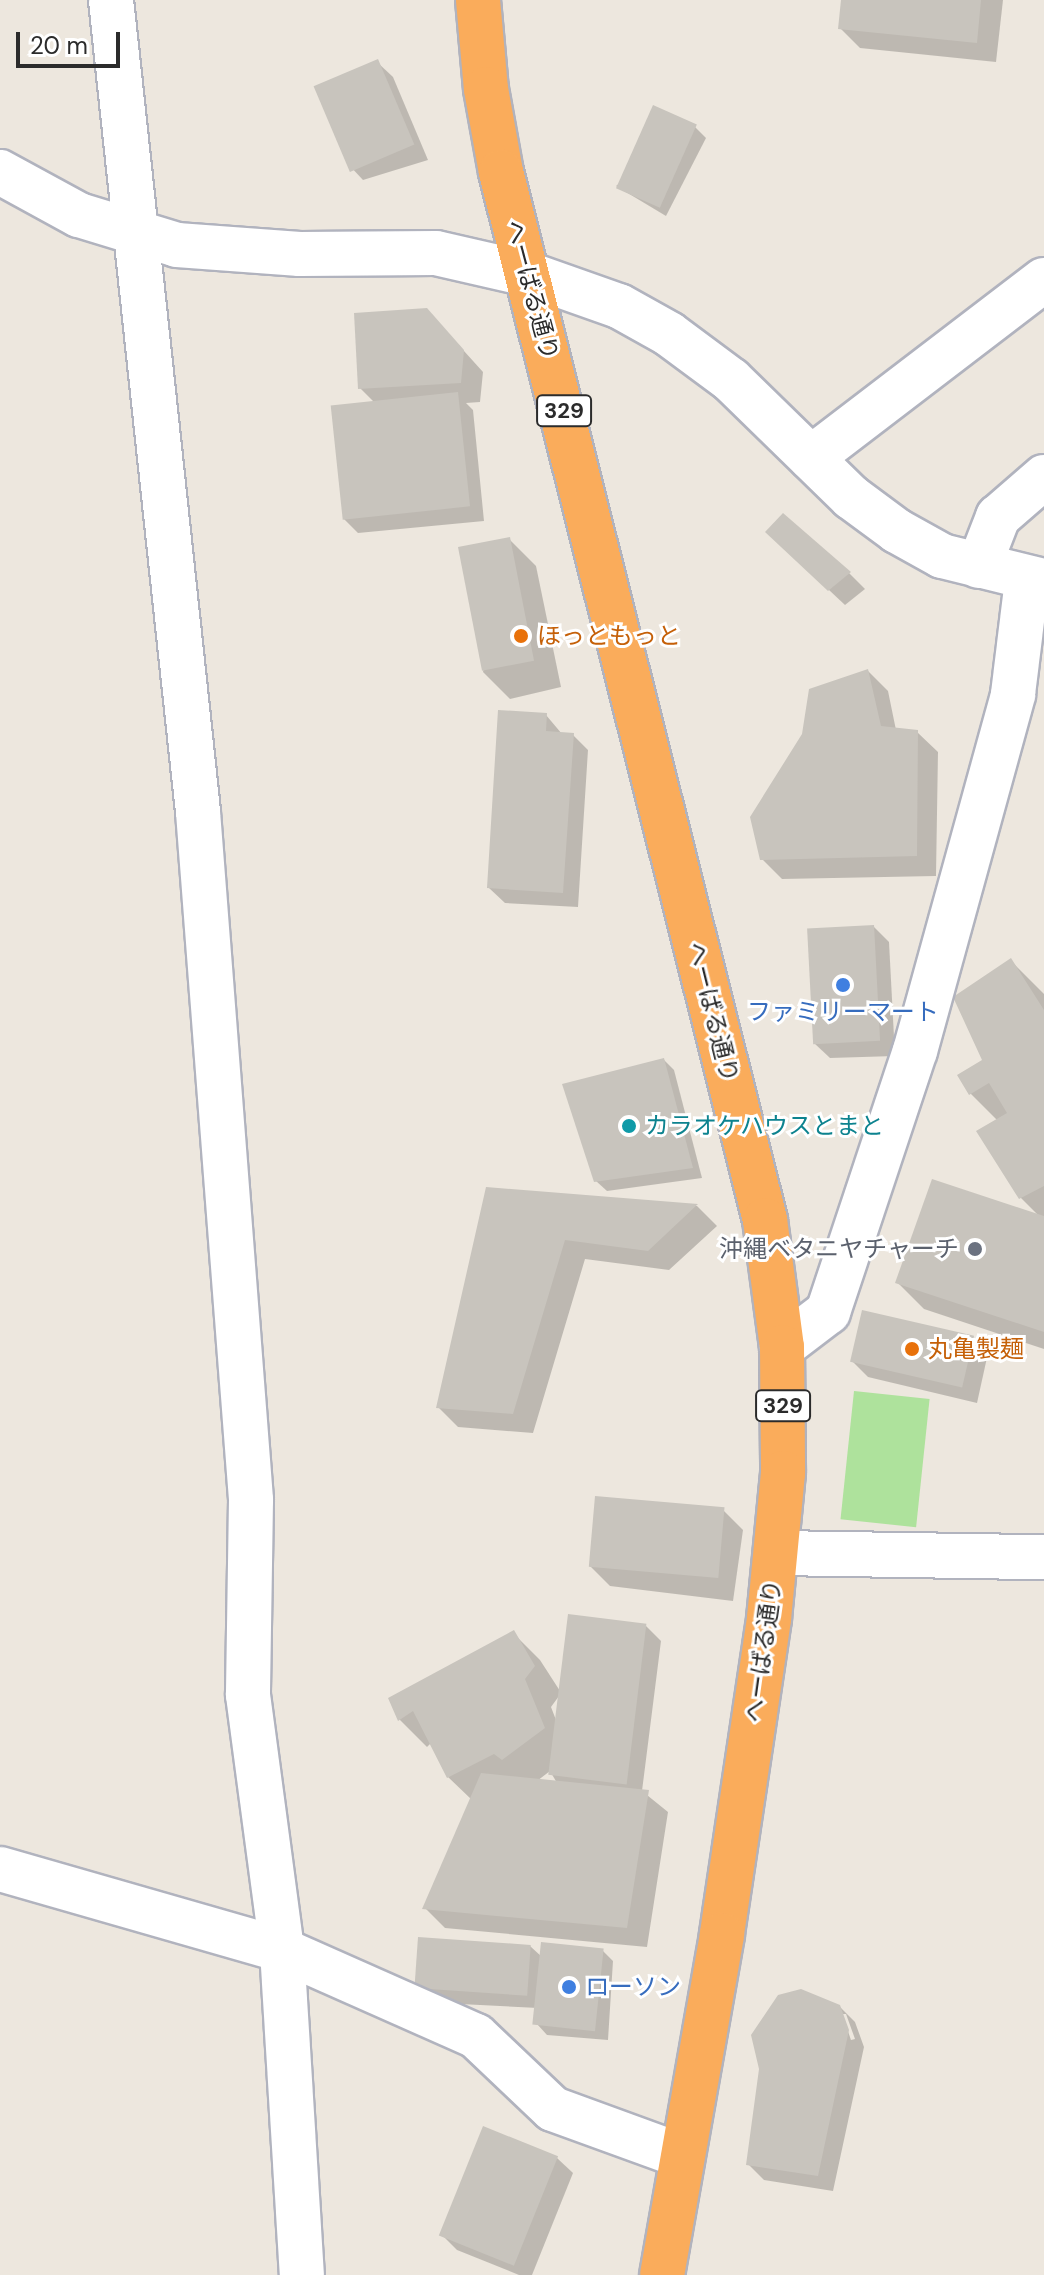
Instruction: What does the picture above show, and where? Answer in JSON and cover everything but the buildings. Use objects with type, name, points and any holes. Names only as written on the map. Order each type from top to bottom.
[{"type":"highway","name":"へーばる通り","points":[[478,0],[493,135],[765,1220],[782,1347],[783,1473],[776,1553],[722,1935],[662,2275]]},
{"type":"street","points":[[111,0],[133,235],[198,812],[251,1500],[248,1695],[282,1950],[302,2275]]},
{"type":"street","points":[[0,172],[66,209],[133,235],[239,252],[436,253],[528,274],[619,306],[669,334],[731,380],[811,458],[897,531],[942,556],[1035,580],[1013,694],[915,1051],[828,1312],[782,1347]]},
{"type":"street","points":[[811,458],[1044,280]]},
{"type":"street","points":[[979,566],[998,517],[1044,477]]},
{"type":"street","points":[[776,1553],[1044,1557]]},
{"type":"street","points":[[0,1869],[282,1950],[476,2036],[553,2109],[682,2156]]},
{"type":"green space","points":[[854,1391],[930,1399],[916,1527],[841,1519]]},
{"type":"place","name":"ほっともっと","points":[[521,636]]},
{"type":"place","name":"ファミリーマート","points":[[843,985]]},
{"type":"place","name":"カラオケハウスとまと","points":[[629,1126]]},
{"type":"place","name":"沖縄ベタニヤチャーチ","points":[[975,1249]]},
{"type":"place","name":"丸亀製麺","points":[[912,1349]]},
{"type":"place","name":"ローソン","points":[[569,1987]]}]
